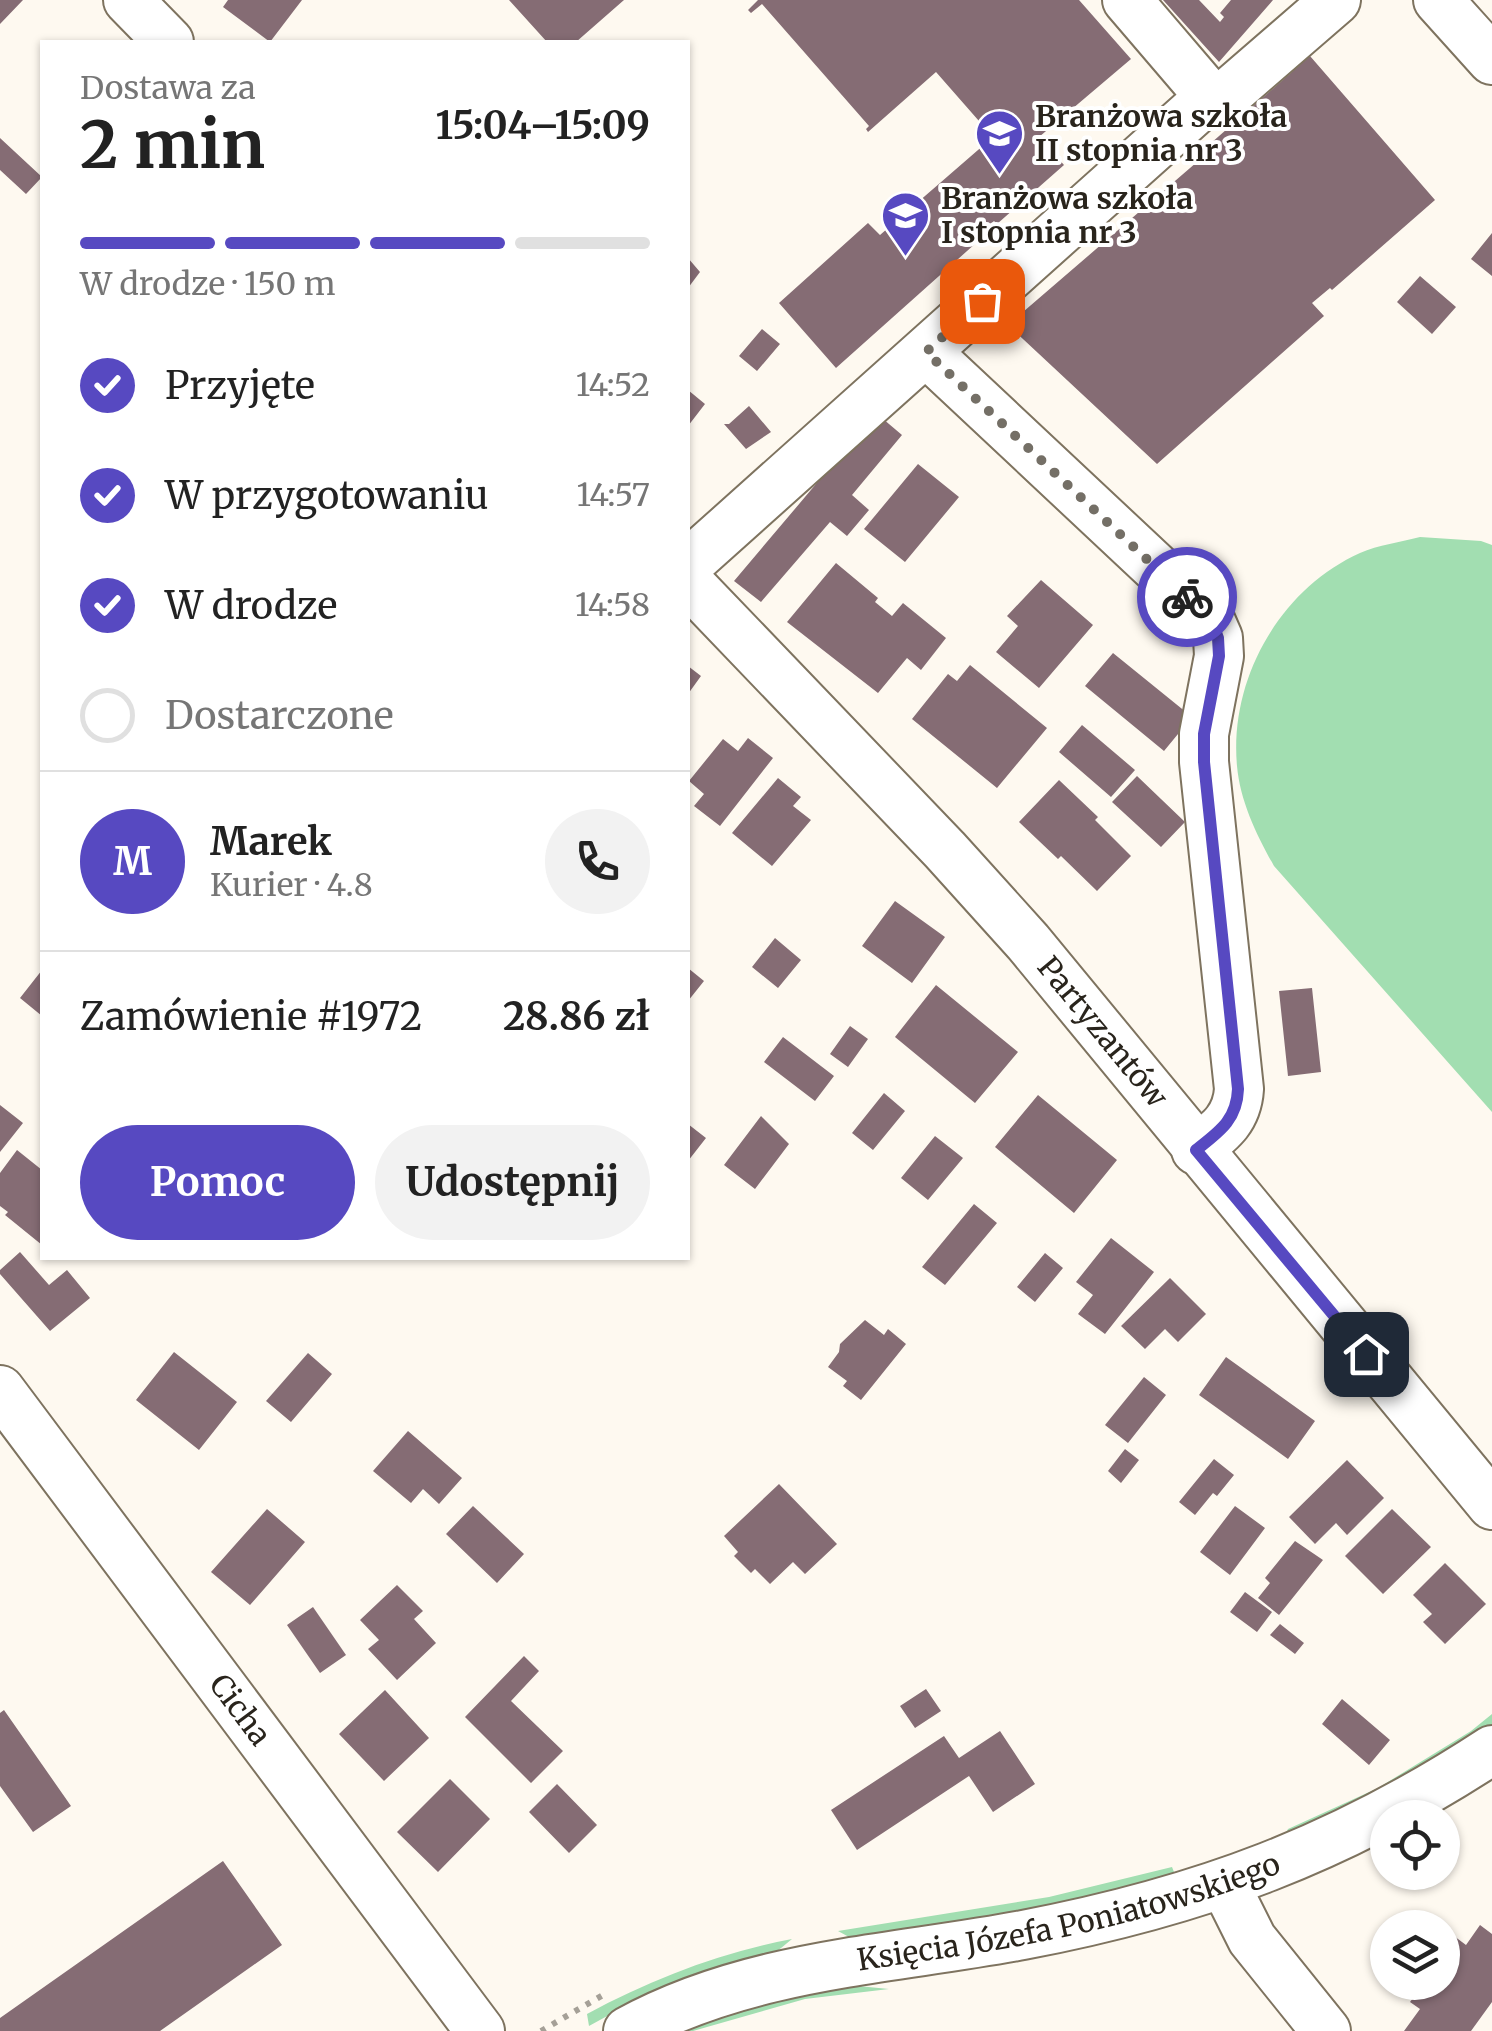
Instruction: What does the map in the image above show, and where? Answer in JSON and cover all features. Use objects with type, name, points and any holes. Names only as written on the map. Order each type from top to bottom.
[{"type":"street","points":[[128,0],[167,40]]},
{"type":"street","points":[[1126,0],[1216,104],[1336,0]]},
{"type":"street","points":[[1438,0],[1492,60]]},
{"type":"street","points":[[690,562],[1210,97]]},
{"type":"street","points":[[926,352],[1197,606],[1212,622],[1218,638],[1219,656],[1204,734],[1204,762],[1238,1105],[1232,1119],[1196,1150]]},
{"type":"street","name":"Partyzantów","points":[[690,584],[980,890],[1492,1505]]},
{"type":"street","name":"Cicha","points":[[0,1390],[480,2031]]},
{"type":"street","name":"Księcia Józefa Poniatowskiego","points":[[628,2031],[701,1999],[786,1973],[1080,1923],[1225,1885],[1367,1824],[1492,1750]]},
{"type":"street","points":[[1225,1885],[1252,1939],[1326,2031]]},
{"type":"path","points":[[542,2031],[568,2016]]},
{"type":"green space","points":[[1420,537],[1492,545],[1492,1112],[1274,866],[1250,818],[1237,766],[1237,733],[1251,670],[1284,613],[1331,569],[1367,550]]},
{"type":"green space","points":[[1492,1714],[1492,1724],[1416,1771],[1285,1835],[1288,1829],[1378,1788]]},
{"type":"green space","points":[[1172,1867],[1176,1877],[1048,1909],[865,1938],[849,1937],[838,1931],[1049,1897]]},
{"type":"green space","points":[[792,1939],[775,1953],[698,1975],[640,1998],[589,2026],[587,2014],[636,1989],[712,1960]]},
{"type":"green space","points":[[858,1986],[889,1989],[805,1999],[693,2031],[679,2031],[786,1998]]},
{"type":"building","points":[[0,0],[23,0],[0,24]]},
{"type":"building","points":[[228,0],[302,0],[272,40],[223,7]]},
{"type":"building","points":[[509,0],[624,0],[578,40],[545,40]]},
{"type":"building","points":[[758,0],[1079,0],[1131,59],[1039,137],[1064,165],[997,224],[994,221],[973,240],[976,243],[836,368],[779,303],[868,223],[880,235],[993,137],[936,72],[868,132],[869,126],[762,4],[751,13],[748,10]]},
{"type":"building","points":[[1163,0],[1199,0],[1220,22],[1224,17],[1220,13],[1231,0],[1273,0],[1219,62]]},
{"type":"building","points":[[1310,56],[1435,200],[1312,303],[1324,316],[1157,464],[1008,325],[1197,162],[1194,158]]},
{"type":"building","points":[[0,138],[40,179],[26,194],[0,170]]},
{"type":"building","points":[[1492,233],[1492,276],[1471,259]]},
{"type":"building","points":[[690,260],[700,272],[690,285]]},
{"type":"building","points":[[1420,276],[1456,307],[1432,334],[1397,302]]},
{"type":"building","points":[[762,329],[780,344],[757,371],[739,356]]},
{"type":"building","points":[[690,392],[705,404],[690,423]]},
{"type":"building","points":[[749,406],[771,432],[746,449],[724,424]]},
{"type":"building","points":[[876,413],[902,435],[852,495],[869,510],[847,536],[830,522],[761,602],[734,581]]},
{"type":"building","points":[[918,464],[959,497],[905,562],[864,529]]},
{"type":"building","points":[[836,563],[878,598],[875,602],[892,616],[903,603],[946,638],[921,670],[907,658],[878,693],[787,622]]},
{"type":"building","points":[[1041,580],[1093,625],[1039,688],[996,652],[1018,626],[1007,616]]},
{"type":"building","points":[[1113,653],[1192,717],[1164,751],[1085,686]]},
{"type":"building","points":[[970,665],[1047,728],[997,788],[912,719],[948,674],[957,681]]},
{"type":"building","points":[[690,668],[701,676],[690,691]]},
{"type":"building","points":[[1082,725],[1135,770],[1111,797],[1059,752]]},
{"type":"building","points":[[748,738],[773,758],[720,826],[694,806],[704,794],[690,780],[723,739],[738,751]]},
{"type":"building","points":[[1137,776],[1185,822],[1161,847],[1112,802]]},
{"type":"building","points":[[778,778],[801,797],[793,806],[811,820],[772,866],[732,833]]},
{"type":"building","points":[[1059,780],[1131,856],[1097,891],[1019,822]]},
{"type":"building","points":[[895,901],[945,937],[912,983],[862,946]]},
{"type":"building","points":[[775,938],[801,960],[778,988],[752,967]]},
{"type":"building","points":[[690,970],[704,981],[690,998]]},
{"type":"building","points":[[40,973],[40,1014],[20,998]]},
{"type":"building","points":[[936,985],[1018,1052],[975,1103],[895,1037]]},
{"type":"building","points":[[1312,988],[1321,1072],[1288,1076],[1279,991]]},
{"type":"building","points":[[850,1026],[868,1039],[848,1067],[830,1054]]},
{"type":"building","points":[[783,1037],[834,1076],[815,1101],[764,1062]]},
{"type":"building","points":[[884,1093],[905,1111],[873,1150],[852,1133]]},
{"type":"building","points":[[1038,1095],[1117,1160],[1074,1213],[995,1147]]},
{"type":"building","points":[[0,1105],[23,1123],[0,1152]]},
{"type":"building","points":[[761,1116],[789,1144],[755,1189],[724,1165]]},
{"type":"building","points":[[690,1126],[706,1138],[690,1158]]},
{"type":"building","points":[[935,1136],[963,1158],[928,1200],[901,1178]]},
{"type":"building","points":[[17,1150],[40,1168],[40,1243],[5,1215],[8,1212],[0,1206],[0,1173]]},
{"type":"building","points":[[974,1204],[997,1223],[945,1285],[922,1267]]},
{"type":"building","points":[[1111,1238],[1154,1272],[1105,1334],[1078,1314],[1093,1295],[1076,1282]]},
{"type":"building","points":[[20,1252],[49,1285],[67,1270],[90,1298],[50,1331],[0,1274]]},
{"type":"building","points":[[1045,1253],[1063,1268],[1035,1302],[1017,1287]]},
{"type":"building","points":[[1170,1278],[1206,1314],[1178,1342],[1165,1329],[1145,1349],[1121,1326]]},
{"type":"building","points":[[865,1320],[884,1335],[888,1329],[906,1344],[861,1400],[843,1386],[847,1381],[828,1367],[840,1344]]},
{"type":"building","points":[[174,1352],[237,1402],[199,1450],[136,1400]]},
{"type":"building","points":[[308,1353],[332,1374],[291,1422],[266,1401]]},
{"type":"building","points":[[1226,1357],[1315,1421],[1288,1459],[1199,1395]]},
{"type":"building","points":[[1144,1377],[1166,1395],[1128,1443],[1105,1425]]},
{"type":"building","points":[[408,1431],[462,1478],[439,1504],[423,1489],[411,1503],[373,1471]]},
{"type":"building","points":[[1125,1449],[1139,1460],[1121,1483],[1108,1471]]},
{"type":"building","points":[[1214,1459],[1234,1475],[1195,1515],[1179,1502]]},
{"type":"building","points":[[1347,1460],[1384,1498],[1347,1535],[1336,1523],[1315,1544],[1289,1517]]},
{"type":"building","points":[[779,1484],[837,1544],[805,1574],[793,1562],[770,1584],[734,1556],[738,1552],[724,1536]]},
{"type":"building","points":[[473,1506],[524,1554],[497,1583],[446,1534]]},
{"type":"building","points":[[1235,1506],[1265,1528],[1230,1575],[1200,1552]]},
{"type":"building","points":[[267,1509],[305,1542],[250,1605],[211,1572]]},
{"type":"building","points":[[1392,1509],[1431,1547],[1383,1594],[1345,1556]]},
{"type":"building","points":[[1295,1541],[1323,1560],[1279,1615],[1258,1598],[1270,1583],[1265,1578]]},
{"type":"building","points":[[1445,1563],[1486,1604],[1445,1644],[1423,1622],[1432,1614],[1413,1595]]},
{"type":"building","points":[[397,1585],[423,1611],[414,1619],[436,1643],[397,1680],[368,1649],[379,1640],[360,1620]]},
{"type":"building","points":[[1245,1592],[1272,1612],[1257,1632],[1230,1612]]},
{"type":"building","points":[[313,1607],[346,1655],[320,1673],[287,1625]]},
{"type":"building","points":[[1280,1624],[1304,1643],[1295,1654],[1270,1635]]},
{"type":"building","points":[[524,1656],[539,1671],[511,1701],[563,1751],[531,1783],[465,1717]]},
{"type":"building","points":[[926,1689],[941,1711],[915,1728],[900,1706]]},
{"type":"building","points":[[385,1690],[429,1738],[384,1781],[339,1734]]},
{"type":"building","points":[[1342,1699],[1390,1740],[1369,1765],[1322,1724]]},
{"type":"building","points":[[4,1710],[71,1806],[33,1832],[0,1786],[0,1713]]},
{"type":"building","points":[[1000,1731],[1035,1784],[993,1812],[969,1776],[857,1850],[831,1810],[944,1736],[959,1758]]},
{"type":"building","points":[[450,1779],[490,1819],[438,1872],[397,1832]]},
{"type":"building","points":[[557,1784],[597,1825],[569,1853],[529,1812]]},
{"type":"building","points":[[223,1861],[282,1945],[160,2031],[0,2031],[0,2018]]},
{"type":"building","points":[[1480,1925],[1492,1934],[1492,2002],[1471,2031],[1404,2031],[1420,2009],[1412,2000],[1460,2000],[1460,1940],[1466,1945]]},
{"type":"way so far","points":[[982,301],[926,352],[1187,597]]},
{"type":"place","name":"Branżowa szkoła II stopnia nr 3","points":[[1000,176]]},
{"type":"place","name":"Branżowa szkoła I stopnia nr 3","points":[[906,258]]},
{"type":"route","points":[[1187,597],[1212,622],[1218,638],[1219,656],[1204,734],[1204,762],[1238,1089],[1238,1105],[1232,1119],[1196,1150],[1366,1354]]}]
